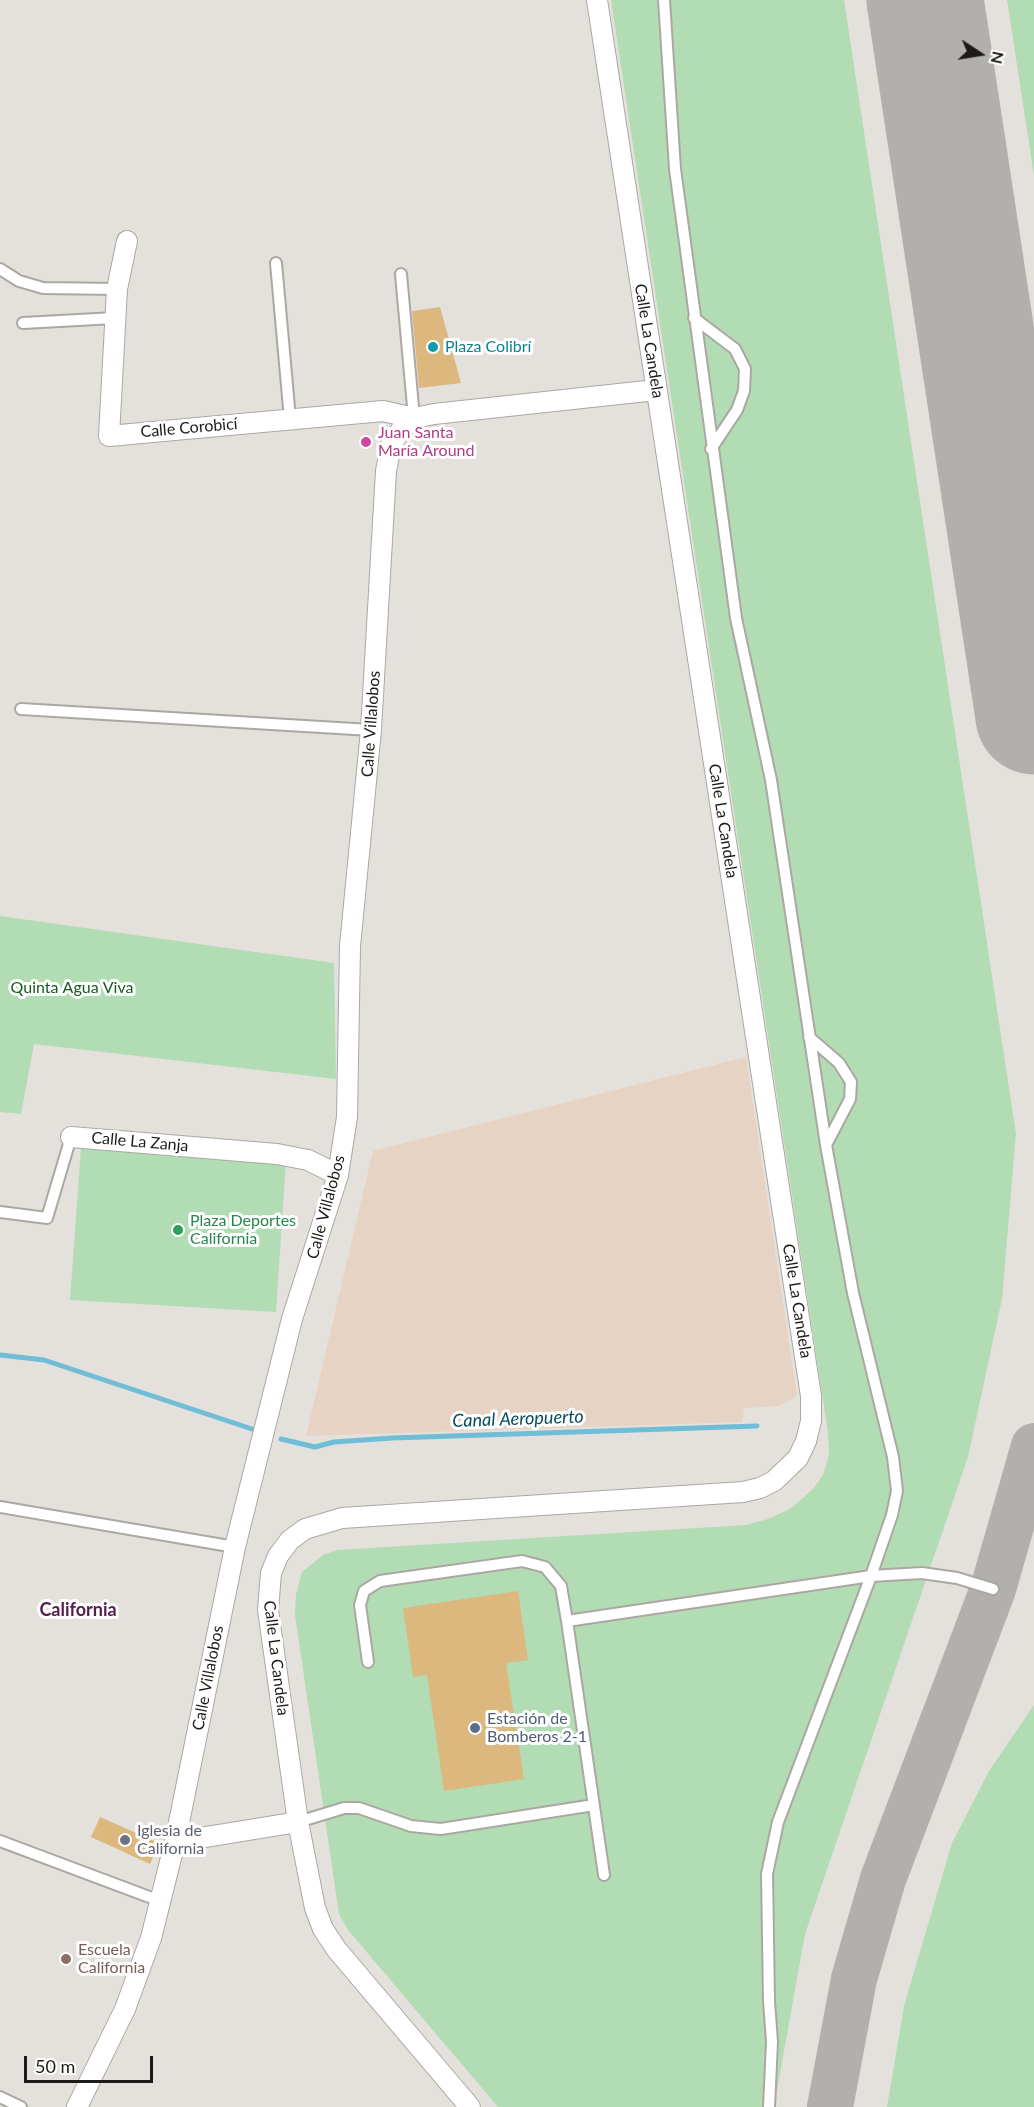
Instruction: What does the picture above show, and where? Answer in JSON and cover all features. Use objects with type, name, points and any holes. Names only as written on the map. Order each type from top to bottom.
[{"type":"street","name":"Calle La Candela","points":[[470,2107],[323,1929],[309,1887],[298,1822],[268,1592],[278,1556],[290,1540],[305,1529],[342,1518],[743,1492],[760,1488],[786,1471],[798,1458],[806,1441],[811,1421],[811,1396],[597,0]]},
{"type":"street","name":"Calle Corobicí","points":[[128,241],[117,289],[109,436],[383,411],[414,418]]},
{"type":"street","points":[[414,418],[656,390]]},
{"type":"street","name":"Calle Villalobos","points":[[77,2107],[135,1984],[152,1938],[175,1842],[235,1547],[292,1319],[338,1175],[347,1117],[350,946],[371,730],[386,471],[392,445],[401,430],[414,418]]},
{"type":"street","name":"Calle La Zanja","points":[[71,1137],[277,1154],[308,1160],[338,1175]]},
{"type":"street","points":[[175,1842],[298,1822]]},
{"type":"lane","points":[[664,0],[675,169],[711,449],[736,618],[771,780],[826,1145],[853,1293],[893,1457],[897,1491],[892,1515],[871,1576],[778,1822],[767,1874],[768,2001],[772,2042],[769,2107]]},
{"type":"lane","points":[[276,263],[290,419]]},
{"type":"lane","points":[[0,269],[19,280],[43,288],[117,289]]},
{"type":"lane","points":[[401,274],[414,418]]},
{"type":"lane","points":[[23,323],[116,318]]},
{"type":"lane","points":[[694,318],[735,349],[745,369],[744,392],[737,410],[711,449]]},
{"type":"lane","points":[[21,709],[371,730]]},
{"type":"lane","points":[[809,1037],[839,1063],[851,1082],[850,1099],[826,1145]]},
{"type":"lane","name":"Calle La Zanja","points":[[0,1212],[47,1218],[71,1137]]},
{"type":"lane","points":[[0,1507],[235,1547]]},
{"type":"lane","points":[[368,1662],[360,1605],[364,1591],[380,1581],[522,1561],[545,1567],[561,1586],[604,1875]]},
{"type":"lane","points":[[567,1621],[871,1576],[922,1573],[957,1578],[993,1589]]},
{"type":"lane","points":[[298,1822],[345,1808],[358,1808],[411,1826],[441,1829],[594,1805]]},
{"type":"lane","points":[[0,1841],[160,1901]]},
{"type":"lane","points":[[0,2097],[21,2107]]},
{"type":"shaded area","points":[[746,1057],[797,1396],[780,1406],[744,1408],[742,1422],[306,1436],[373,1151]]},
{"type":"green space","points":[[611,0],[844,0],[1016,1134],[1002,1299],[968,1457],[805,1934],[774,2107],[498,2107],[348,1930],[339,1914],[295,1615],[296,1594],[302,1572],[323,1555],[337,1550],[746,1525],[768,1519],[790,1509],[813,1489],[823,1475],[829,1455],[828,1433]]},
{"type":"green space","points":[[1007,0],[1034,0],[1034,176]]},
{"type":"green space","name":"Quinta Agua Viva","points":[[0,916],[334,963],[336,1079],[34,1044],[21,1114],[0,1112]]},
{"type":"green space","name":"Plaza Deportes California","points":[[81,1148],[286,1160],[276,1312],[70,1300]]},
{"type":"green space","points":[[1034,1705],[1034,2107],[887,2107],[904,2006],[952,1843],[989,1771]]},
{"type":"building","name":"Plaza Colibrí","points":[[440,307],[461,383],[419,388],[412,311]]},
{"type":"building","name":"Estación de Bomberos 2-1","points":[[518,1591],[528,1660],[506,1663],[524,1779],[444,1791],[427,1675],[413,1677],[403,1608]]},
{"type":"building","name":"Iglesia de California","points":[[100,1817],[159,1843],[150,1864],[91,1837]]},
{"type":"waterway","points":[[0,1355],[44,1360],[255,1430]]},
{"type":"waterway","name":"Canal Aeropuerto","points":[[281,1439],[315,1447],[334,1442],[392,1438],[757,1426]]},
{"type":"taxiway","points":[[830,2107],[854,1979],[883,1879],[993,1589],[1034,1446]]},
{"type":"runway","points":[[925,0],[1034,716]]},
{"type":"place","name":"Plaza Colibrí","points":[[433,347]]},
{"type":"place","name":"Juan Santa María Around","points":[[366,442]]},
{"type":"place","name":"Plaza Deportes California","points":[[178,1230]]},
{"type":"place","name":"Estación de Bomberos 2-1","points":[[475,1728]]},
{"type":"place","name":"Iglesia de California","points":[[125,1840]]},
{"type":"place","name":"Escuela California","points":[[66,1959]]},
{"type":"district","name":"California","points":[[78,1610]]}]
